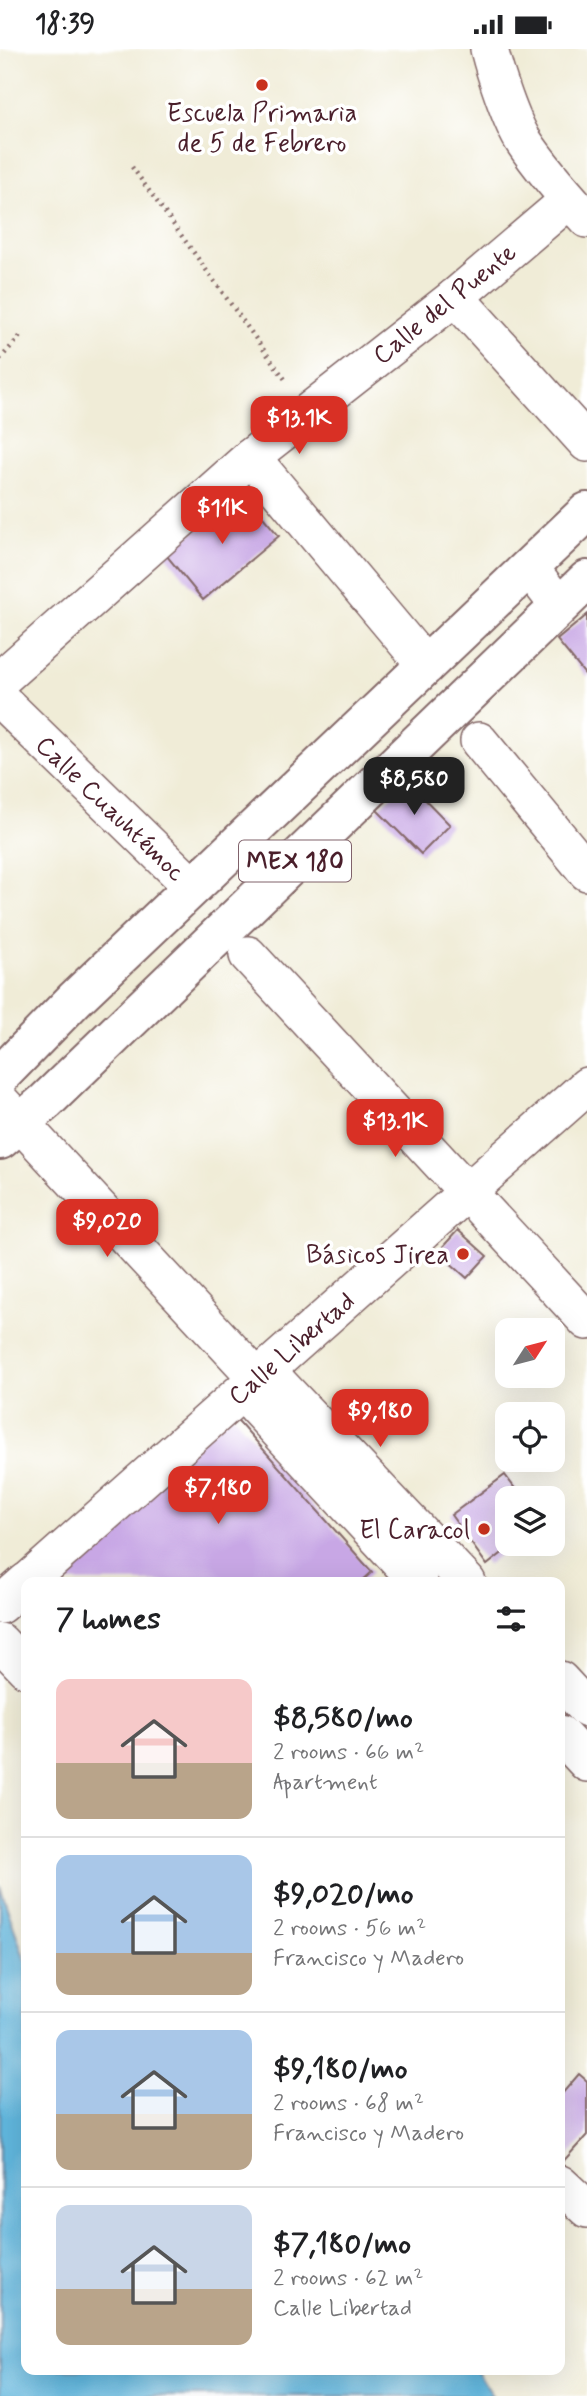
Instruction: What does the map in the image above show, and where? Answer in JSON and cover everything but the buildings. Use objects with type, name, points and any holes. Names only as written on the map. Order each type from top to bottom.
[{"type":"main road","name":"MEX 180","points":[[0,1076],[75,999],[587,512]]},
{"type":"main road","name":"MEX 180","points":[[7,1121],[46,1101],[587,580]]},
{"type":"street","points":[[489,49],[522,140],[578,209]]},
{"type":"street","name":"Calle del Puente","points":[[0,680],[251,457],[455,297],[578,209]]},
{"type":"street","points":[[455,297],[587,443]]},
{"type":"street","points":[[251,457],[426,666]]},
{"type":"street","points":[[529,567],[559,606]]},
{"type":"street","name":"Calle Cuauhtémoc","points":[[0,699],[193,887]]},
{"type":"street","points":[[479,741],[587,872]]},
{"type":"street","points":[[247,955],[587,1321]]},
{"type":"street","name":"Calle Libertad","points":[[32,1577],[587,1086]]},
{"type":"street","points":[[7,1121],[257,1378],[279,1384],[462,1577]]},
{"type":"street","points":[[257,1378],[257,1408],[414,1577]]},
{"type":"street","name":"Calle Libertad","points":[[0,1605],[21,1586]]},
{"type":"street","points":[[0,1642],[21,1664]]},
{"type":"street","points":[[565,1685],[587,1708],[565,1723]]},
{"type":"street","points":[[565,1739],[587,1763]]},
{"type":"street","points":[[565,2189],[587,2209]]},
{"type":"path","points":[[132,167],[308,411]]},
{"type":"path","points":[[0,359],[23,333]]},
{"type":"water","points":[[0,1886],[21,1948],[21,2375],[479,2375],[492,2396],[0,2396]]},
{"type":"place","name":"Escuela Primaria de 5 de Febrero","points":[[262,85]]},
{"type":"place","name":"Básicos Jirea","points":[[463,1254]]},
{"type":"place","name":"El Caracol","points":[[484,1529]]}]
